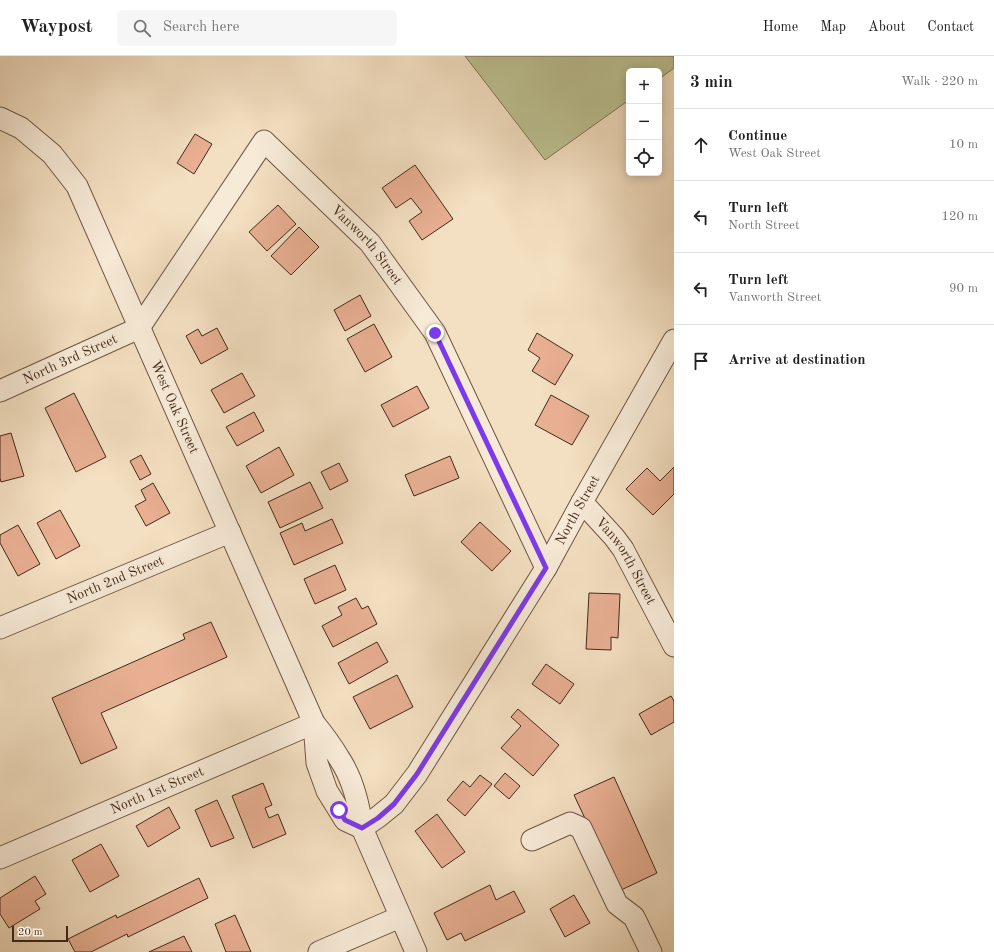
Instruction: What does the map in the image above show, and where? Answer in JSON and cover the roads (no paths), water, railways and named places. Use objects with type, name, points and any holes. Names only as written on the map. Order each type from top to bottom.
[{"type":"street","name":"West Oak Street","points":[[0,118],[21,128],[52,154],[77,186],[314,723],[340,759],[353,785],[360,812],[362,828],[416,952]]},
{"type":"street","name":"Vanworth Street","points":[[139,328],[264,141],[370,244],[435,333],[546,568]]},
{"type":"street","name":"North 3rd Street","points":[[0,391],[139,328]]},
{"type":"street","name":"North Street","points":[[362,828],[378,818],[394,804],[417,774],[546,568],[674,340]]},
{"type":"street","name":"Vanworth Street","points":[[582,502],[614,536],[623,549],[674,646]]},
{"type":"street","name":"North 2nd Street","points":[[0,628],[230,532]]},
{"type":"street","name":"North 1st Street","points":[[0,858],[314,723]]},
{"type":"street","points":[[532,840],[570,822],[581,828],[617,904],[634,917],[651,952]]},
{"type":"street","points":[[319,952],[400,917]]}]
